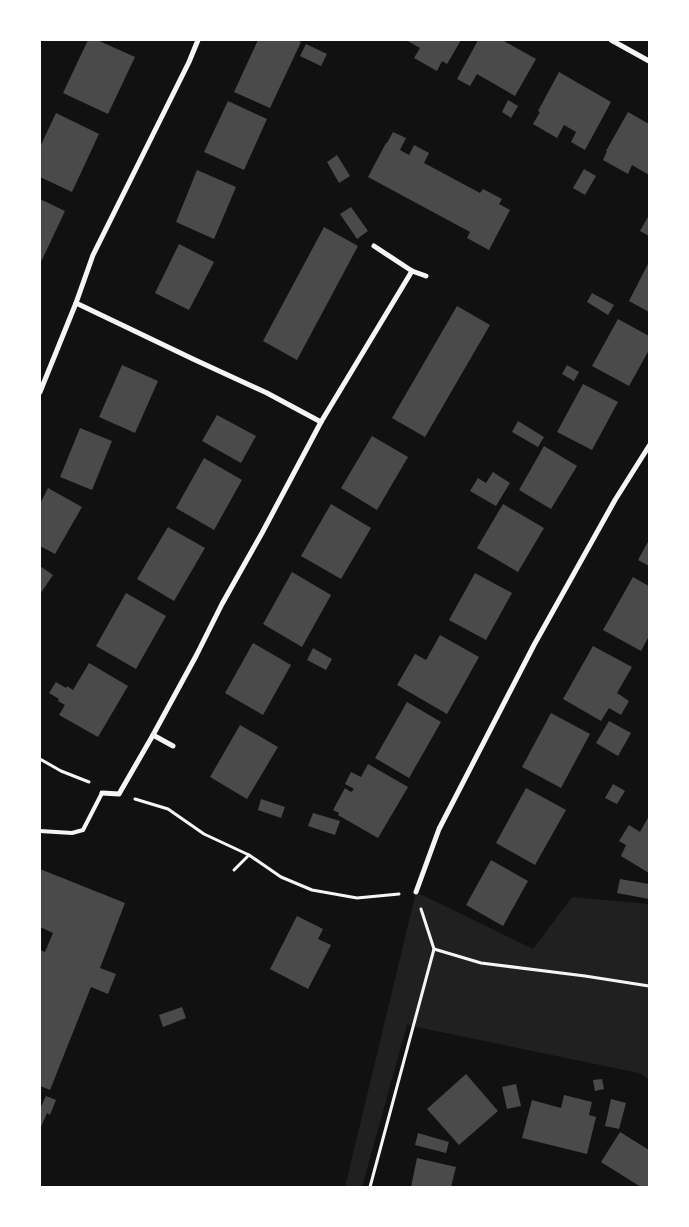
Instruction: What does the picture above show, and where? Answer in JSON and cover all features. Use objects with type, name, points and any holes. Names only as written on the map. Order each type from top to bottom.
[{"type":"street","points":[[40,392],[93,255],[198,40]]},
{"type":"street","points":[[611,40],[649,61]]},
{"type":"street","points":[[374,246],[412,271],[426,276]]},
{"type":"street","points":[[102,793],[119,794],[196,656],[222,604],[321,422],[412,271]]},
{"type":"street","points":[[76,303],[267,392],[321,422]]},
{"type":"street","points":[[416,892],[439,829],[530,654],[615,500],[649,446]]},
{"type":"street","points":[[153,735],[173,746]]},
{"type":"lane","points":[[40,831],[72,833],[83,830],[102,793]]},
{"type":"path","points":[[40,759],[61,771],[119,794],[168,809],[204,834],[249,854],[281,877],[312,890],[357,898],[416,892],[434,949],[370,1187]]},
{"type":"path","points":[[234,870],[249,854]]},
{"type":"path","points":[[434,949],[481,963],[649,986]]},
{"type":"shaded area","points":[[416,892],[533,949],[572,897],[649,904],[649,1079],[639,1073],[407,1025],[362,1187],[345,1187]]},
{"type":"building","points":[[88,40],[97,40],[135,57],[108,114],[63,93]]},
{"type":"building","points":[[258,40],[296,40],[301,42],[270,108],[234,92]]},
{"type":"building","points":[[406,40],[461,40],[447,64],[442,61],[437,71],[414,58],[420,48]]},
{"type":"building","points":[[478,40],[502,40],[536,59],[515,96],[477,74],[470,86],[457,79]]},
{"type":"building","points":[[306,44],[327,54],[321,66],[300,56]]},
{"type":"building","points":[[559,72],[611,102],[585,150],[571,142],[576,132],[564,125],[557,138],[533,124]]},
{"type":"building","points":[[508,100],[518,106],[511,118],[502,112]]},
{"type":"building","points":[[228,101],[267,119],[244,170],[204,152]]},
{"type":"building","points":[[628,112],[649,124],[649,175],[632,165],[628,174],[603,160]]},
{"type":"building","points":[[56,113],[99,134],[72,192],[40,177],[40,147]]},
{"type":"building","points":[[393,132],[406,138],[400,150],[409,155],[414,145],[429,153],[424,163],[480,193],[483,189],[502,199],[499,204],[510,210],[489,250],[467,238],[470,232],[368,177]]},
{"type":"building","points":[[337,155],[350,176],[339,183],[327,162]]},
{"type":"building","points":[[584,169],[596,176],[585,195],[573,188]]},
{"type":"building","points":[[197,170],[236,187],[214,239],[176,222]]},
{"type":"building","points":[[40,199],[65,211],[40,264]]},
{"type":"building","points":[[351,207],[368,231],[357,239],[340,214]]},
{"type":"building","points":[[649,215],[649,236],[640,231]]},
{"type":"building","points":[[324,227],[358,246],[297,360],[263,341]]},
{"type":"building","points":[[179,244],[214,262],[189,310],[155,293]]},
{"type":"building","points":[[649,262],[649,312],[629,301]]},
{"type":"building","points":[[592,293],[614,305],[608,315],[587,302]]},
{"type":"building","points":[[457,306],[490,325],[425,437],[392,418]]},
{"type":"building","points":[[618,319],[649,336],[649,350],[629,386],[592,366]]},
{"type":"building","points":[[122,365],[158,381],[135,433],[99,417]]},
{"type":"building","points":[[567,365],[579,372],[574,381],[562,374]]},
{"type":"building","points":[[583,384],[618,402],[592,450],[557,432]]},
{"type":"building","points":[[217,415],[256,436],[241,463],[202,441]]},
{"type":"building","points":[[518,421],[544,437],[538,447],[512,432]]},
{"type":"building","points":[[80,428],[112,441],[92,490],[60,477]]},
{"type":"building","points":[[372,436],[408,457],[377,510],[341,488]]},
{"type":"building","points":[[544,446],[577,466],[551,509],[519,490]]},
{"type":"building","points":[[204,458],[242,480],[214,530],[176,508]]},
{"type":"building","points":[[493,472],[510,483],[496,506],[470,491],[478,478],[486,483]]},
{"type":"building","points":[[48,488],[82,507],[55,554],[40,546],[40,504]]},
{"type":"building","points":[[331,504],[371,528],[341,579],[301,556]]},
{"type":"building","points":[[503,504],[544,528],[518,572],[477,548]]},
{"type":"building","points":[[168,527],[205,548],[174,601],[137,579]]},
{"type":"building","points":[[649,540],[649,566],[638,560]]},
{"type":"building","points":[[40,566],[53,575],[40,594]]},
{"type":"building","points":[[292,572],[331,595],[302,647],[263,624]]},
{"type":"building","points":[[475,573],[512,593],[486,640],[449,620]]},
{"type":"building","points":[[633,577],[649,586],[649,636],[641,651],[603,630]]},
{"type":"building","points":[[126,593],[166,616],[136,669],[96,646]]},
{"type":"building","points":[[440,635],[479,657],[447,714],[397,685],[415,654],[426,660]]},
{"type":"building","points":[[253,643],[291,665],[263,715],[225,693]]},
{"type":"building","points":[[593,646],[632,667],[617,693],[629,701],[621,715],[609,708],[601,721],[563,699]]},
{"type":"building","points":[[313,648],[332,659],[326,670],[307,660]]},
{"type":"building","points":[[89,663],[128,686],[98,737],[59,715],[65,705],[49,693],[56,682],[73,690]]},
{"type":"building","points":[[407,702],[441,722],[409,778],[375,758]]},
{"type":"building","points":[[551,713],[590,734],[561,788],[522,767]]},
{"type":"building","points":[[609,721],[631,733],[618,756],[596,743]]},
{"type":"building","points":[[240,725],[278,747],[247,799],[210,777]]},
{"type":"building","points":[[368,764],[408,787],[378,838],[338,815],[339,813],[333,810],[345,788],[351,792],[354,789],[345,784],[351,772],[361,777]]},
{"type":"building","points":[[613,784],[625,791],[617,804],[605,798]]},
{"type":"building","points":[[526,788],[566,810],[535,865],[496,843]]},
{"type":"building","points":[[261,799],[285,807],[281,818],[258,810]]},
{"type":"building","points":[[313,813],[340,821],[335,835],[308,826]]},
{"type":"building","points":[[649,816],[649,873],[621,856],[626,845],[619,841],[629,825],[640,832]]},
{"type":"building","points":[[491,860],[528,881],[503,926],[466,905]]},
{"type":"building","points":[[40,869],[125,903],[100,968],[116,974],[108,994],[91,987],[50,1090],[40,1086],[40,950],[45,952],[53,933],[40,927]]},
{"type":"building","points":[[620,879],[649,884],[649,899],[617,893]]},
{"type":"building","points":[[297,916],[323,929],[318,939],[331,945],[308,989],[270,969]]},
{"type":"building","points":[[182,1007],[186,1018],[163,1027],[159,1015]]},
{"type":"building","points":[[466,1074],[498,1111],[459,1145],[427,1109]]},
{"type":"building","points":[[602,1079],[604,1089],[595,1091],[593,1080]]},
{"type":"building","points":[[516,1084],[521,1106],[507,1109],[502,1087]]},
{"type":"building","points":[[564,1095],[592,1102],[589,1115],[596,1117],[587,1154],[522,1138],[532,1100],[561,1108]]},
{"type":"building","points":[[46,1096],[56,1100],[50,1115],[47,1113],[40,1129],[40,1109]]},
{"type":"building","points":[[611,1099],[626,1103],[619,1129],[605,1126]]},
{"type":"building","points":[[620,1132],[649,1150],[649,1187],[641,1187],[601,1162]]},
{"type":"building","points":[[418,1133],[449,1142],[446,1153],[415,1145]]},
{"type":"building","points":[[417,1158],[456,1167],[451,1187],[411,1187]]}]
